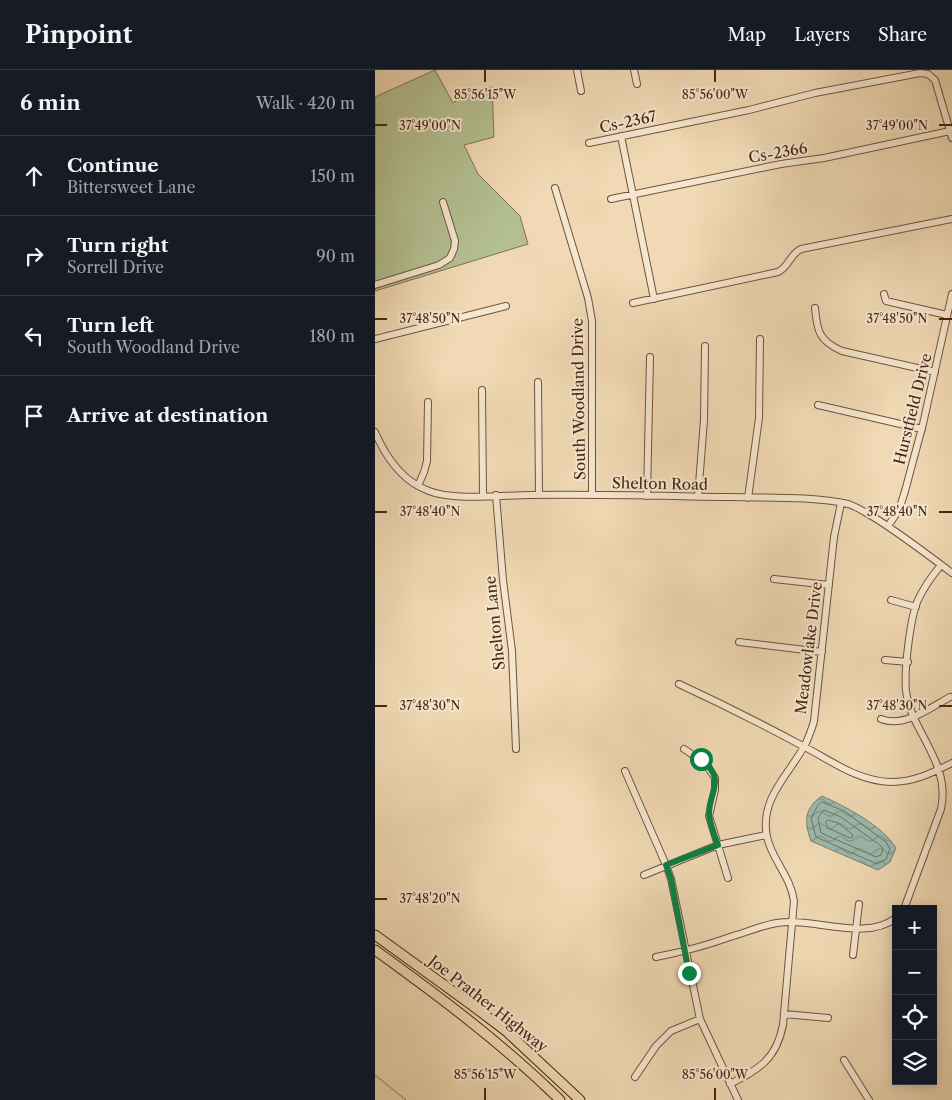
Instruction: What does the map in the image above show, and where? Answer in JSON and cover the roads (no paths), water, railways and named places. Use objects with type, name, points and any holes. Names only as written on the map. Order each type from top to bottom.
[{"type":"highway","name":"Joe Prather Highway","points":[[375,936],[469,1003],[506,1032],[580,1100]]},
{"type":"highway","name":"Joe Prather Highway","points":[[375,950],[482,1030],[560,1100]]},
{"type":"street","points":[[577,70],[581,91]]},
{"type":"street","points":[[634,70],[637,84]]},
{"type":"street","name":"Cs-2367","points":[[589,143],[749,110],[815,93],[916,73],[925,73],[932,77],[950,131]]},
{"type":"street","points":[[950,131],[952,138]]},
{"type":"street","name":"Cs-2366","points":[[611,199],[781,164],[824,158],[950,131]]},
{"type":"street","points":[[621,136],[653,299]]},
{"type":"street","name":"South Woodland Drive","points":[[555,188],[592,321],[592,495]]},
{"type":"street","points":[[375,286],[439,265],[450,258],[455,241],[443,202]]},
{"type":"street","points":[[633,303],[778,272],[785,268],[795,253],[801,250],[952,219]]},
{"type":"street","points":[[884,294],[886,300],[947,315]]},
{"type":"street","name":"Hurstfield Drive","points":[[889,526],[899,510],[922,429],[952,294]]},
{"type":"street","points":[[375,339],[506,306]]},
{"type":"street","points":[[815,308],[816,324],[822,340],[832,347],[935,372]]},
{"type":"street","points":[[748,498],[759,418],[760,339]]},
{"type":"street","points":[[698,497],[704,420],[705,346]]},
{"type":"street","points":[[647,496],[650,357]]},
{"type":"street","points":[[538,382],[539,495]]},
{"type":"street","points":[[482,390],[483,496]]},
{"type":"street","points":[[417,486],[427,461],[428,402]]},
{"type":"street","points":[[818,405],[922,429]]},
{"type":"street","name":"Shelton Road","points":[[375,432],[377,444],[399,471],[417,486],[430,492],[447,495],[483,496],[592,495],[824,500],[841,502],[857,507],[889,526],[952,573]]},
{"type":"street","name":"Shelton Lane","points":[[496,496],[503,580],[512,652],[516,749]]},
{"type":"street","name":"Meadowlake Drive","points":[[730,1084],[754,1072],[767,1061],[781,1036],[795,906],[791,888],[776,859],[767,835],[767,810],[771,796],[804,746],[812,729],[834,537],[841,502]]},
{"type":"street","points":[[906,905],[941,809],[943,792],[939,769],[913,716],[906,691],[911,627],[916,607],[927,585],[941,565]]},
{"type":"street","points":[[774,579],[829,585]]},
{"type":"street","points":[[891,600],[916,607]]},
{"type":"street","points":[[739,642],[822,652]]},
{"type":"street","points":[[885,660],[908,662]]},
{"type":"street","points":[[679,684],[804,746],[852,773],[877,781],[908,780],[925,776],[952,762]]},
{"type":"street","points":[[881,719],[887,722],[898,722],[950,698]]},
{"type":"street","points":[[683,749],[705,763],[715,778],[715,790],[709,816],[728,878]]},
{"type":"street","points":[[625,771],[671,879],[700,1020],[738,1100]]},
{"type":"street","points":[[644,875],[718,845],[767,835]]},
{"type":"street","points":[[853,955],[859,904]]},
{"type":"street","points":[[656,957],[685,951],[766,926],[793,922],[856,928],[877,927],[892,920]]},
{"type":"street","points":[[784,1014],[828,1018]]},
{"type":"street","points":[[635,1077],[656,1046],[671,1031],[700,1020]]},
{"type":"street","points":[[844,1060],[869,1100]]},
{"type":"water","points":[[822,796],[852,811],[882,832],[896,848],[890,862],[878,870],[811,841],[807,828],[807,816],[812,805]]},
{"type":"waterway","points":[[375,1075],[406,1100]]}]
